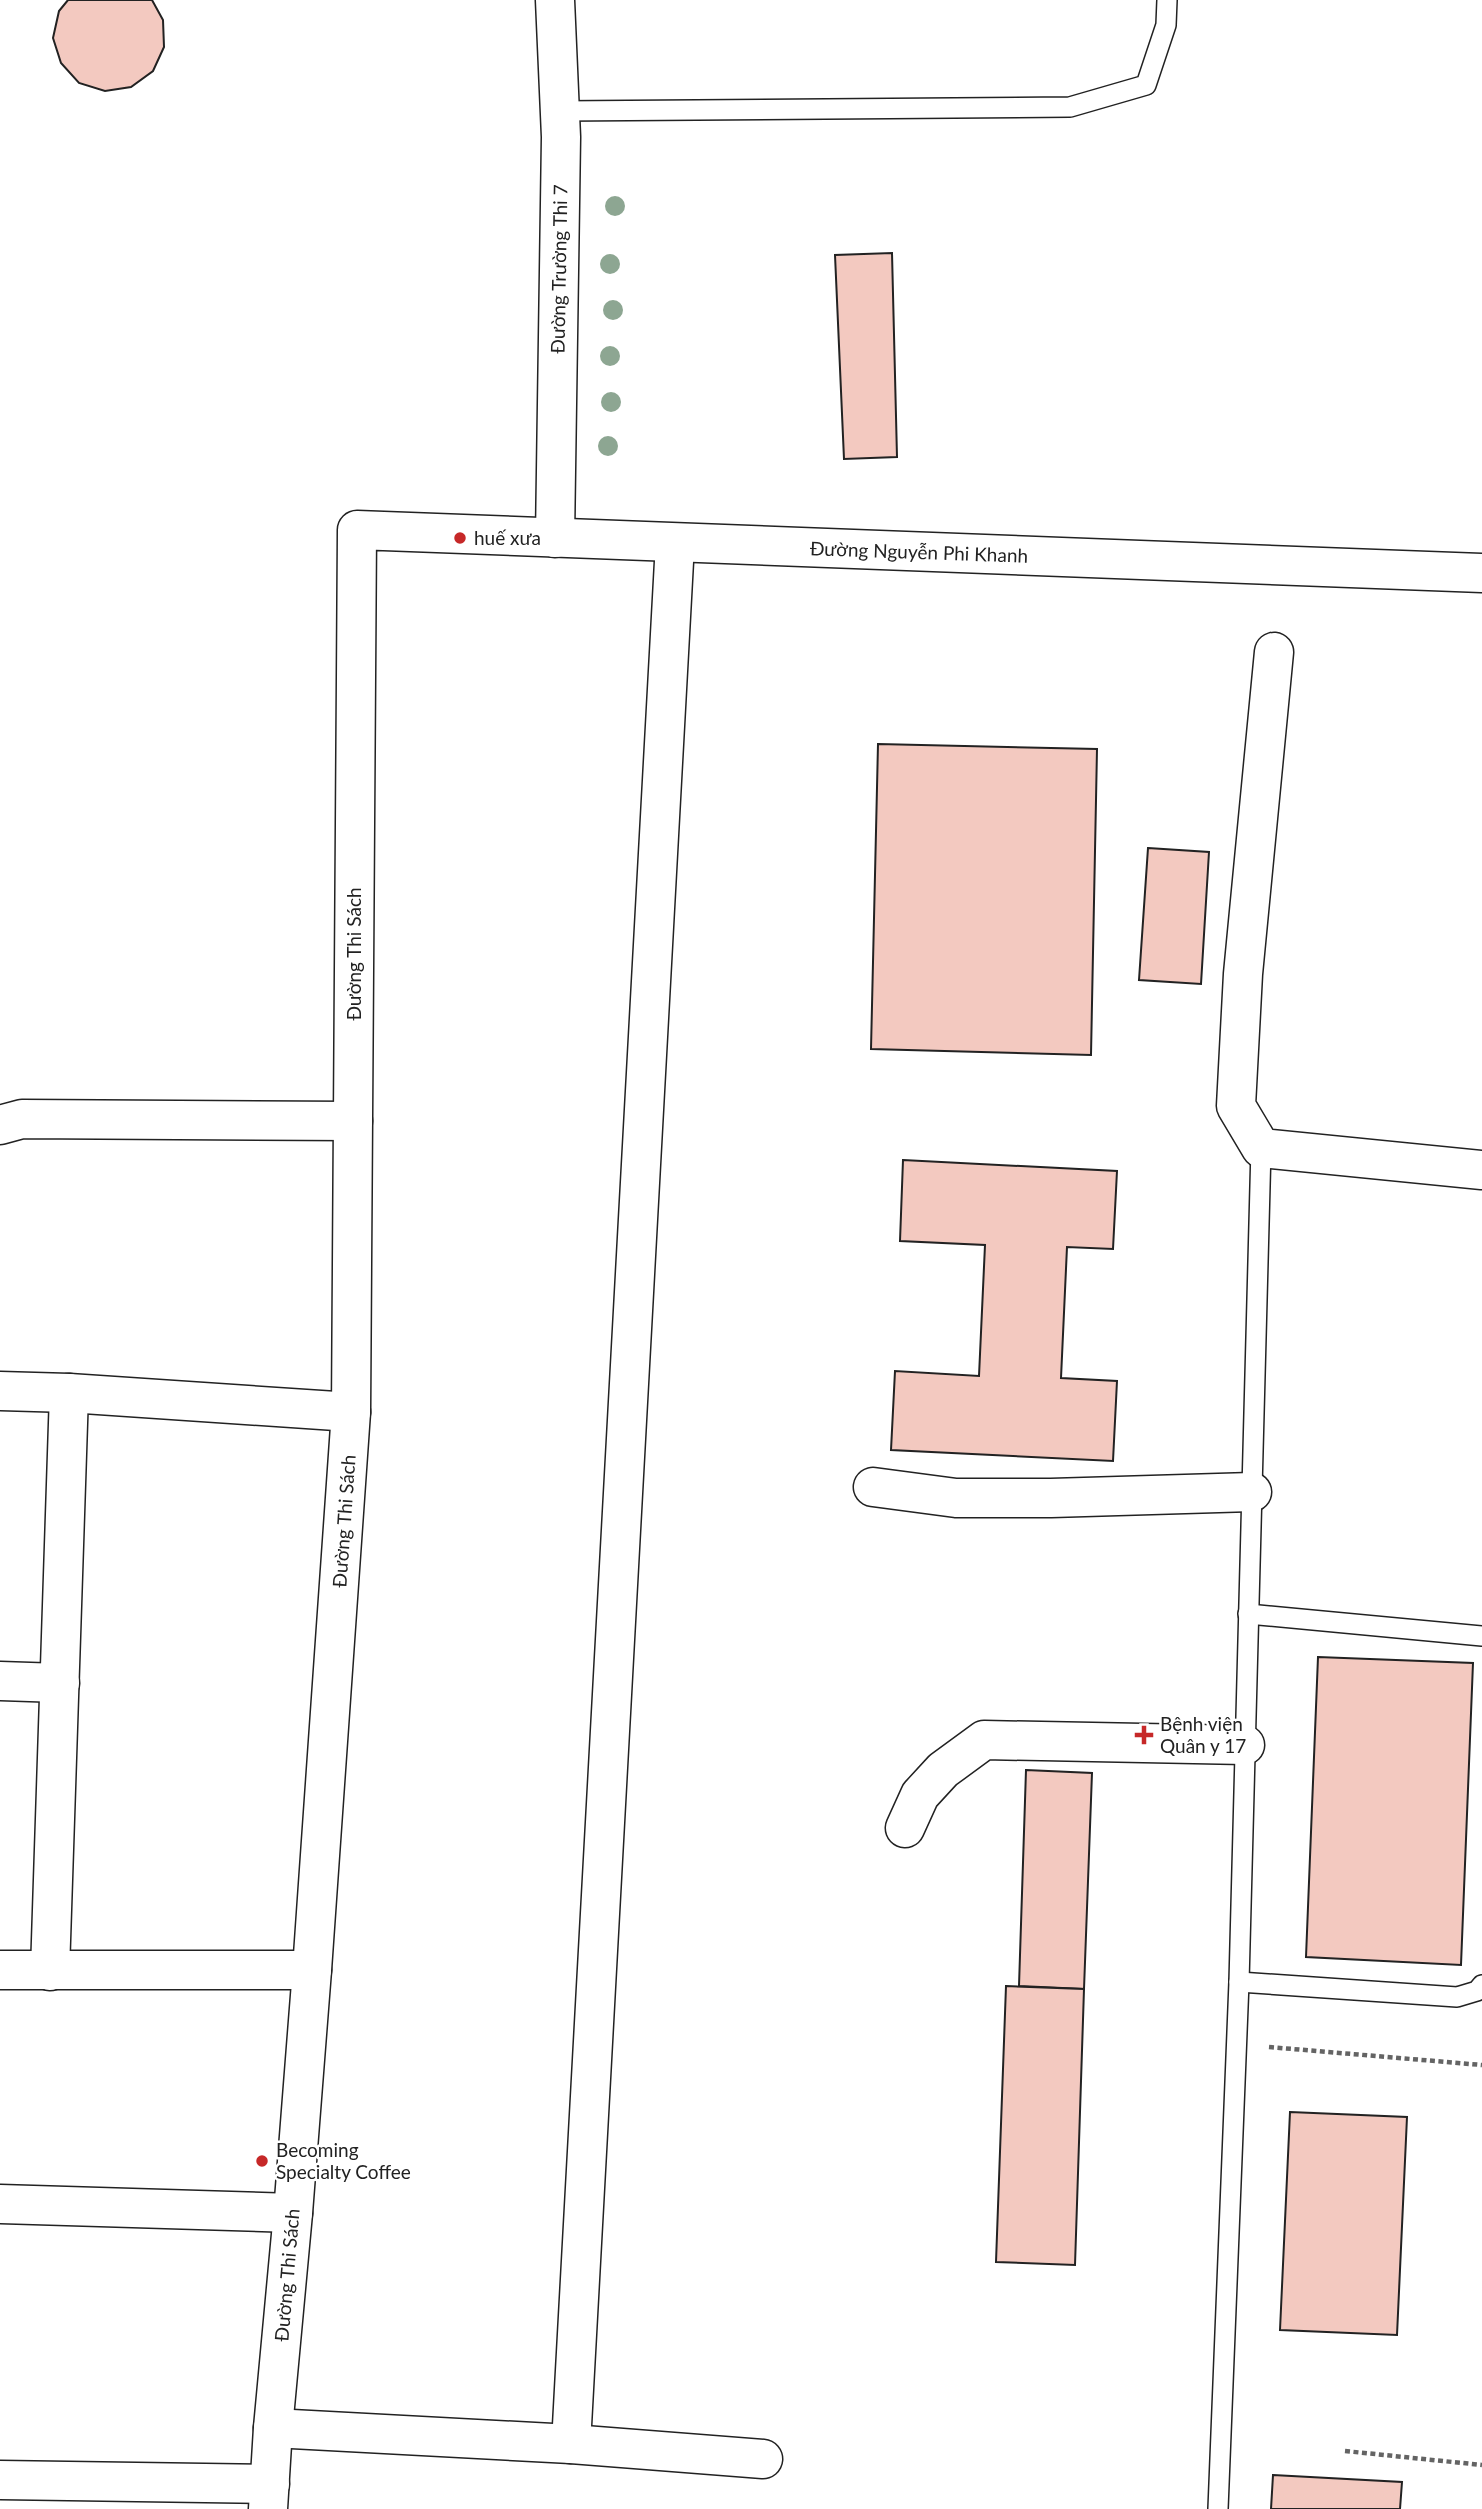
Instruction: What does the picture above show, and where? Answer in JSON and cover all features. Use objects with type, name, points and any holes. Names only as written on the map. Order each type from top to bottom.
[{"type":"street","name":"Đường Trường Thi 7","points":[[555,0],[561,111],[555,538]]},
{"type":"street","name":"Đường Nguyễn Phi Khanh","points":[[356,530],[1482,573]]},
{"type":"street","name":"Đường Thi Sách","points":[[269,2497],[312,1970],[351,1412],[356,530]]},
{"type":"street","points":[[572,2444],[675,543]]},
{"type":"street","points":[[1274,652],[1243,974],[1236,1106],[1261,1149],[1482,1170]]},
{"type":"street","points":[[0,1125],[22,1119],[353,1121]]},
{"type":"street","points":[[0,1391],[69,1393],[351,1412]]},
{"type":"street","points":[[50,1971],[69,1393]]},
{"type":"street","points":[[873,1487],[956,1498],[1252,1492]]},
{"type":"street","points":[[0,1681],[60,1683]]},
{"type":"street","points":[[905,1828],[920,1795],[943,1770],[984,1740],[1245,1745]]},
{"type":"street","points":[[0,1970],[312,1970]]},
{"type":"street","points":[[0,2204],[293,2213]]},
{"type":"street","points":[[273,2428],[572,2444],[762,2459]]},
{"type":"street","points":[[0,2480],[269,2497]]},
{"type":"lane","points":[[561,111],[1070,107],[1146,85],[1166,24],[1167,0]]},
{"type":"lane","points":[[1218,2509],[1239,1982],[1261,1149]]},
{"type":"lane","points":[[1248,1614],[1482,1636]]},
{"type":"lane","points":[[1239,1982],[1457,1997],[1477,1991],[1482,1985]]},
{"type":"path","points":[[1237,2044],[1482,2065]]},
{"type":"path","points":[[1345,2451],[1482,2465]]},
{"type":"building","points":[[68,0],[152,0],[163,20],[164,47],[153,71],[131,87],[105,91],[79,83],[61,63],[53,38],[59,11]]},
{"type":"building","points":[[892,253],[897,457],[844,459],[835,255]]},
{"type":"building","points":[[878,744],[1097,749],[1091,1055],[871,1049]]},
{"type":"building","points":[[1148,848],[1209,852],[1201,984],[1139,980]]},
{"type":"building","points":[[903,1160],[1117,1171],[1113,1249],[1067,1247],[1061,1378],[1117,1381],[1113,1461],[891,1450],[895,1371],[979,1376],[985,1245],[900,1241]]},
{"type":"building","points":[[1318,1657],[1473,1663],[1461,1965],[1306,1957]]},
{"type":"building","points":[[1026,1770],[1092,1773],[1084,1989],[1019,1986]]},
{"type":"building","points":[[1006,1986],[1084,1989],[1075,2265],[996,2262]]},
{"type":"building","points":[[1290,2112],[1407,2117],[1397,2335],[1280,2330]]},
{"type":"building","points":[[1273,2475],[1402,2482],[1400,2509],[1271,2509]]},
{"type":"place","name":"huế xưa","points":[[460,538]]},
{"type":"place","name":"Bệnh viện Quân y 17","points":[[1144,1735]]},
{"type":"place","name":"Becoming Specialty Coffee","points":[[262,2161]]}]
